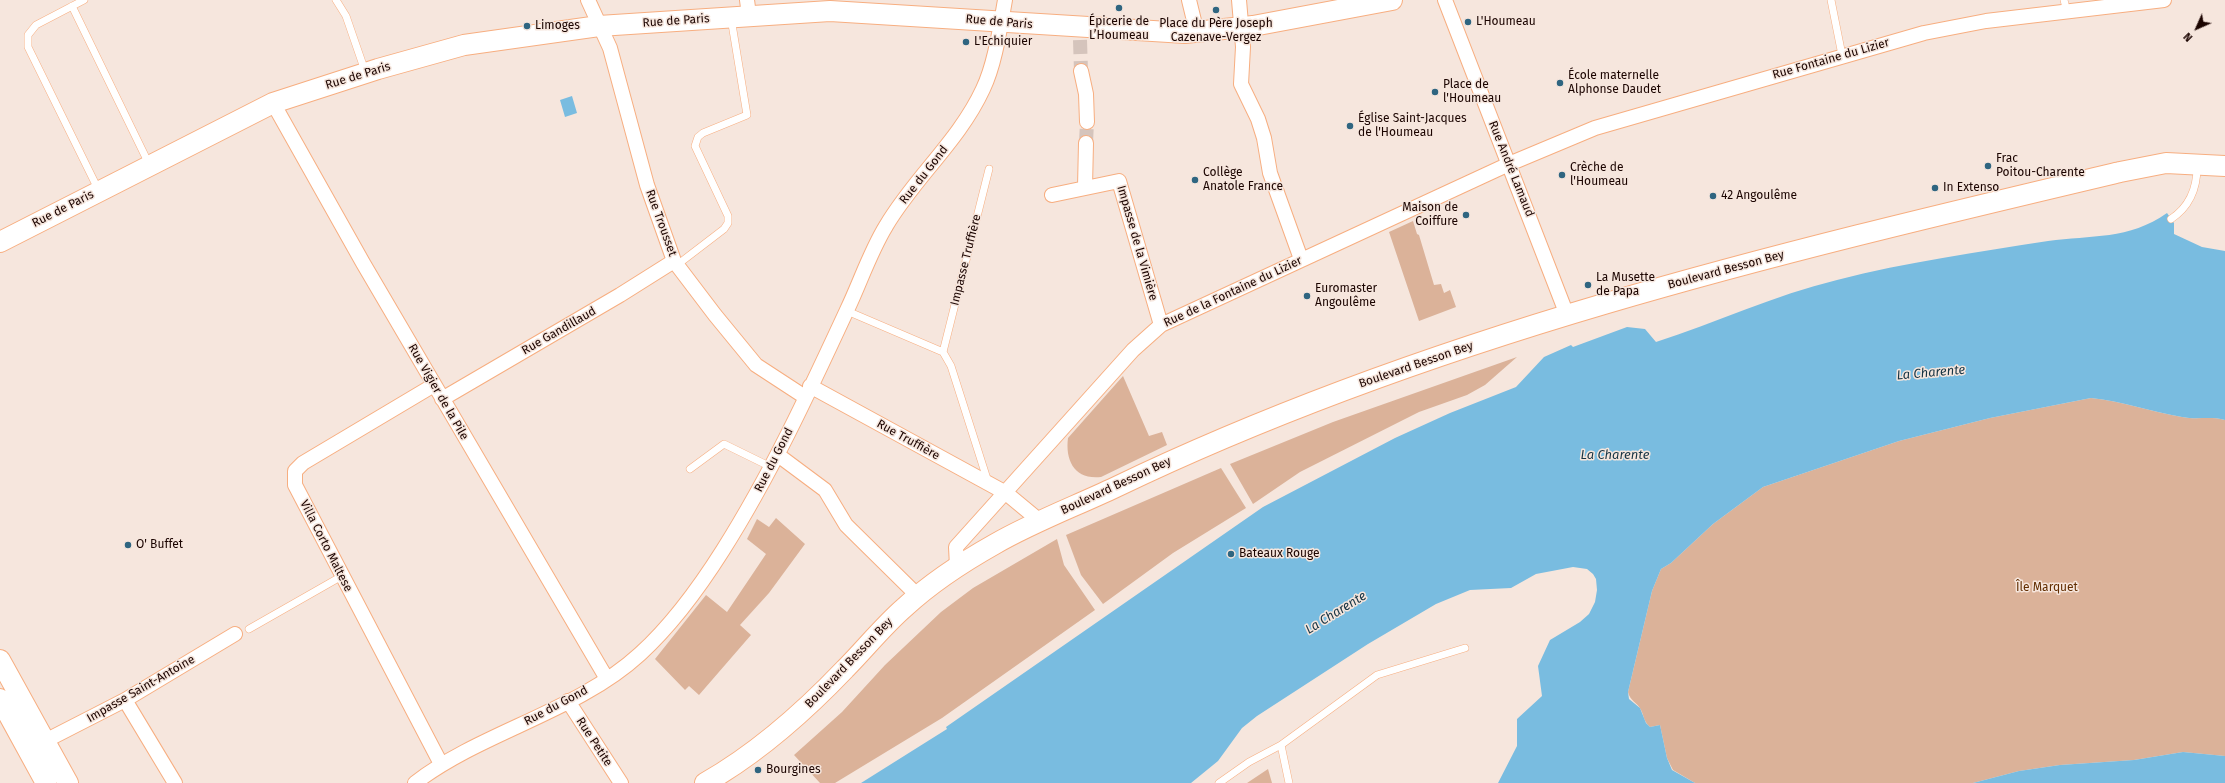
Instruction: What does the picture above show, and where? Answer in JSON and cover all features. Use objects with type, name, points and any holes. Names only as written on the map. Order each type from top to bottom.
[{"type":"main road","name":"Rue de Paris","points":[[0,242],[99,190],[273,103],[366,73],[464,45],[599,26],[742,11],[830,11],[965,18],[1080,34],[1197,33],[1242,28],[1392,0]]},
{"type":"main road","name":"Boulevard Besson Bey","points":[[705,783],[764,745],[792,721],[842,673],[903,608],[957,566],[1000,541],[1170,461],[1258,423],[1408,366],[1567,315],[1770,257],[2120,172],[2166,163],[2225,166]]},
{"type":"main road","points":[[0,660],[68,783]]},
{"type":"main road","points":[[0,699],[46,783]]},
{"type":"street","name":"Rue Trousset","points":[[588,0],[610,48],[647,185],[676,263],[715,315],[756,365],[808,392]]},
{"type":"street","name":"Rue du Gond","points":[[415,783],[441,764],[568,701],[607,679],[642,652],[694,594],[748,511],[772,467],[847,311],[885,227],[966,119],[982,91],[1001,22],[1005,0]]},
{"type":"street","points":[[1189,0],[1197,33]]},
{"type":"street","points":[[1240,0],[1244,47],[1241,84],[1258,119],[1264,138],[1270,173],[1302,259]]},
{"type":"street","name":"Rue André Lamaud","points":[[1446,0],[1567,315]]},
{"type":"street","name":"Rue Fontaine du Lizier","points":[[1509,164],[1595,128],[1924,32],[2065,6],[2164,0]]},
{"type":"street","points":[[1081,71],[1086,94],[1087,122]]},
{"type":"street","name":"Rue Vigier de la Pile","points":[[273,103],[442,399],[607,679]]},
{"type":"street","points":[[1085,188],[1086,143]]},
{"type":"street","name":"Rue de la Fontaine du Lizier","points":[[957,566],[956,547],[1133,350],[1161,326],[1302,259],[1509,164]]},
{"type":"street","name":"Impasse de la Vimière","points":[[1052,195],[1119,181],[1161,326]]},
{"type":"street","name":"Rue Gandillaud","points":[[442,399],[676,263]]},
{"type":"street","name":"Villa Corto Maltese","points":[[434,385],[303,463],[295,471],[295,485],[441,764]]},
{"type":"street","name":"Rue Truffière","points":[[808,392],[989,486],[1006,493],[1041,522]]},
{"type":"street","points":[[778,455],[825,490],[846,525],[918,596]]},
{"type":"street","name":"Impasse Saint-Antoine","points":[[46,741],[125,700],[234,634]]},
{"type":"street","points":[[125,700],[175,783]]},
{"type":"street","name":"Rue Petite","points":[[568,701],[621,783]]},
{"type":"lane","points":[[84,0],[36,25],[28,35],[28,47],[99,190]]},
{"type":"lane","points":[[336,0],[346,16],[366,73]]},
{"type":"lane","points":[[1831,0],[1842,56]]},
{"type":"lane","points":[[72,6],[149,166]]},
{"type":"lane","points":[[676,263],[724,229],[728,223],[728,216],[695,146],[698,137],[703,133],[747,115],[742,11]]},
{"type":"lane","points":[[2171,219],[2188,202],[2197,178],[2197,164]]},
{"type":"lane","name":"Impasse Truffière","points":[[943,352],[989,169]]},
{"type":"lane","points":[[847,311],[943,352],[951,366],[989,486]]},
{"type":"lane","points":[[690,469],[724,444],[772,467]]},
{"type":"lane","points":[[249,629],[342,576]]},
{"type":"lane","points":[[1219,783],[1249,762],[1281,745],[1377,676],[1465,648]]},
{"type":"lane","points":[[1281,745],[1290,783]]},
{"type":"green space","points":[[1413,221],[1417,234],[1419,235],[1434,285],[1441,284],[1444,293],[1450,290],[1456,307],[1419,321],[1389,232]]},
{"type":"green space","points":[[1517,357],[1485,385],[1467,395],[1419,412],[1300,472],[1253,504],[1230,464],[1333,422]]},
{"type":"green space","points":[[1123,376],[1149,436],[1162,432],[1167,445],[1101,477],[1084,475],[1078,472],[1070,461],[1067,446],[1068,438]]},
{"type":"green space","name":"Île Marquet","points":[[2091,398],[2103,399],[2182,417],[2214,418],[2225,420],[2225,756],[2183,752],[2134,760],[2060,765],[2019,771],[1973,783],[1695,783],[1673,770],[1667,758],[1660,725],[1650,727],[1648,725],[1639,707],[1630,697],[1628,692],[1652,591],[1661,569],[1671,563],[1713,524],[1763,487],[1899,441],[1990,418]]},
{"type":"green space","points":[[1221,468],[1246,508],[1173,553],[1103,604],[1081,575],[1066,535]]},
{"type":"green space","points":[[776,518],[805,544],[769,593],[740,625],[751,635],[699,695],[689,686],[685,690],[655,659],[706,595],[727,612],[766,554],[747,539],[757,519],[769,527]]},
{"type":"green space","points":[[1057,539],[1064,565],[1095,610],[942,718],[835,783],[820,783],[794,755],[842,712],[885,665],[941,612],[973,588]]},
{"type":"green space","points":[[1268,769],[1272,783],[1247,783]]},
{"type":"water","points":[[572,96],[577,113],[565,117],[560,100]]},
{"type":"water","name":"La Charente","points":[[2167,213],[2174,223],[2174,234],[2202,247],[2225,251],[2225,420],[2214,418],[2182,417],[2103,399],[2091,398],[1990,418],[1899,441],[1763,487],[1713,524],[1671,563],[1661,569],[1652,591],[1628,692],[1629,699],[1640,708],[1646,723],[1650,727],[1660,725],[1667,758],[1672,770],[1695,783],[1498,783],[1517,746],[1517,719],[1542,696],[1538,666],[1550,640],[1580,622],[1589,614],[1595,602],[1597,590],[1596,579],[1593,574],[1587,569],[1573,567],[1536,574],[1511,588],[1470,590],[1436,604],[1368,644],[1257,716],[1242,728],[1218,761],[1191,783],[861,783],[947,729],[946,727],[1263,507],[1395,438],[1450,413],[1516,387],[1544,357],[1571,345],[1573,347],[1627,327],[1645,329],[1656,342],[1791,293],[1837,280],[1969,253],[2048,241],[2095,237],[2124,232],[2153,222]]},
{"type":"water","points":[[2183,752],[2225,756],[2225,783],[1973,783],[2019,771],[2060,765],[2134,760]]},
{"type":"tunnel","points":[[1080,40],[1081,71]]},
{"type":"tunnel","points":[[1086,143],[1087,122]]},
{"type":"place","name":"Épicerie de L’Houmeau","points":[[1119,8]]},
{"type":"place","name":"Place du Père Joseph Cazenave-Vergez","points":[[1216,10]]},
{"type":"place","name":"L'Houmeau","points":[[1468,22]]},
{"type":"place","name":"Limoges","points":[[527,26]]},
{"type":"place","name":"L'Echiquier","points":[[966,42]]},
{"type":"place","name":"École maternelle Alphonse Daudet","points":[[1560,83]]},
{"type":"place","name":"Place de l'Houmeau","points":[[1435,92]]},
{"type":"place","name":"Église Saint-Jacques de l'Houmeau","points":[[1350,126]]},
{"type":"place","name":"Frac Poitou-Charente","points":[[1988,166]]},
{"type":"place","name":"Crèche de l'Houmeau","points":[[1562,175]]},
{"type":"place","name":"Collège Anatole France","points":[[1195,180]]},
{"type":"place","name":"In Extenso","points":[[1935,188]]},
{"type":"place","name":"42 Angoulême","points":[[1713,196]]},
{"type":"place","name":"Maison de Coiffure","points":[[1466,215]]},
{"type":"place","name":"La Musette de Papa","points":[[1588,285]]},
{"type":"place","name":"Euromaster Angoulême","points":[[1307,296]]},
{"type":"place","name":"O' Buffet","points":[[128,545]]},
{"type":"place","name":"Bateaux Rouge","points":[[1231,554]]},
{"type":"place","name":"Bourgines","points":[[758,770]]}]
